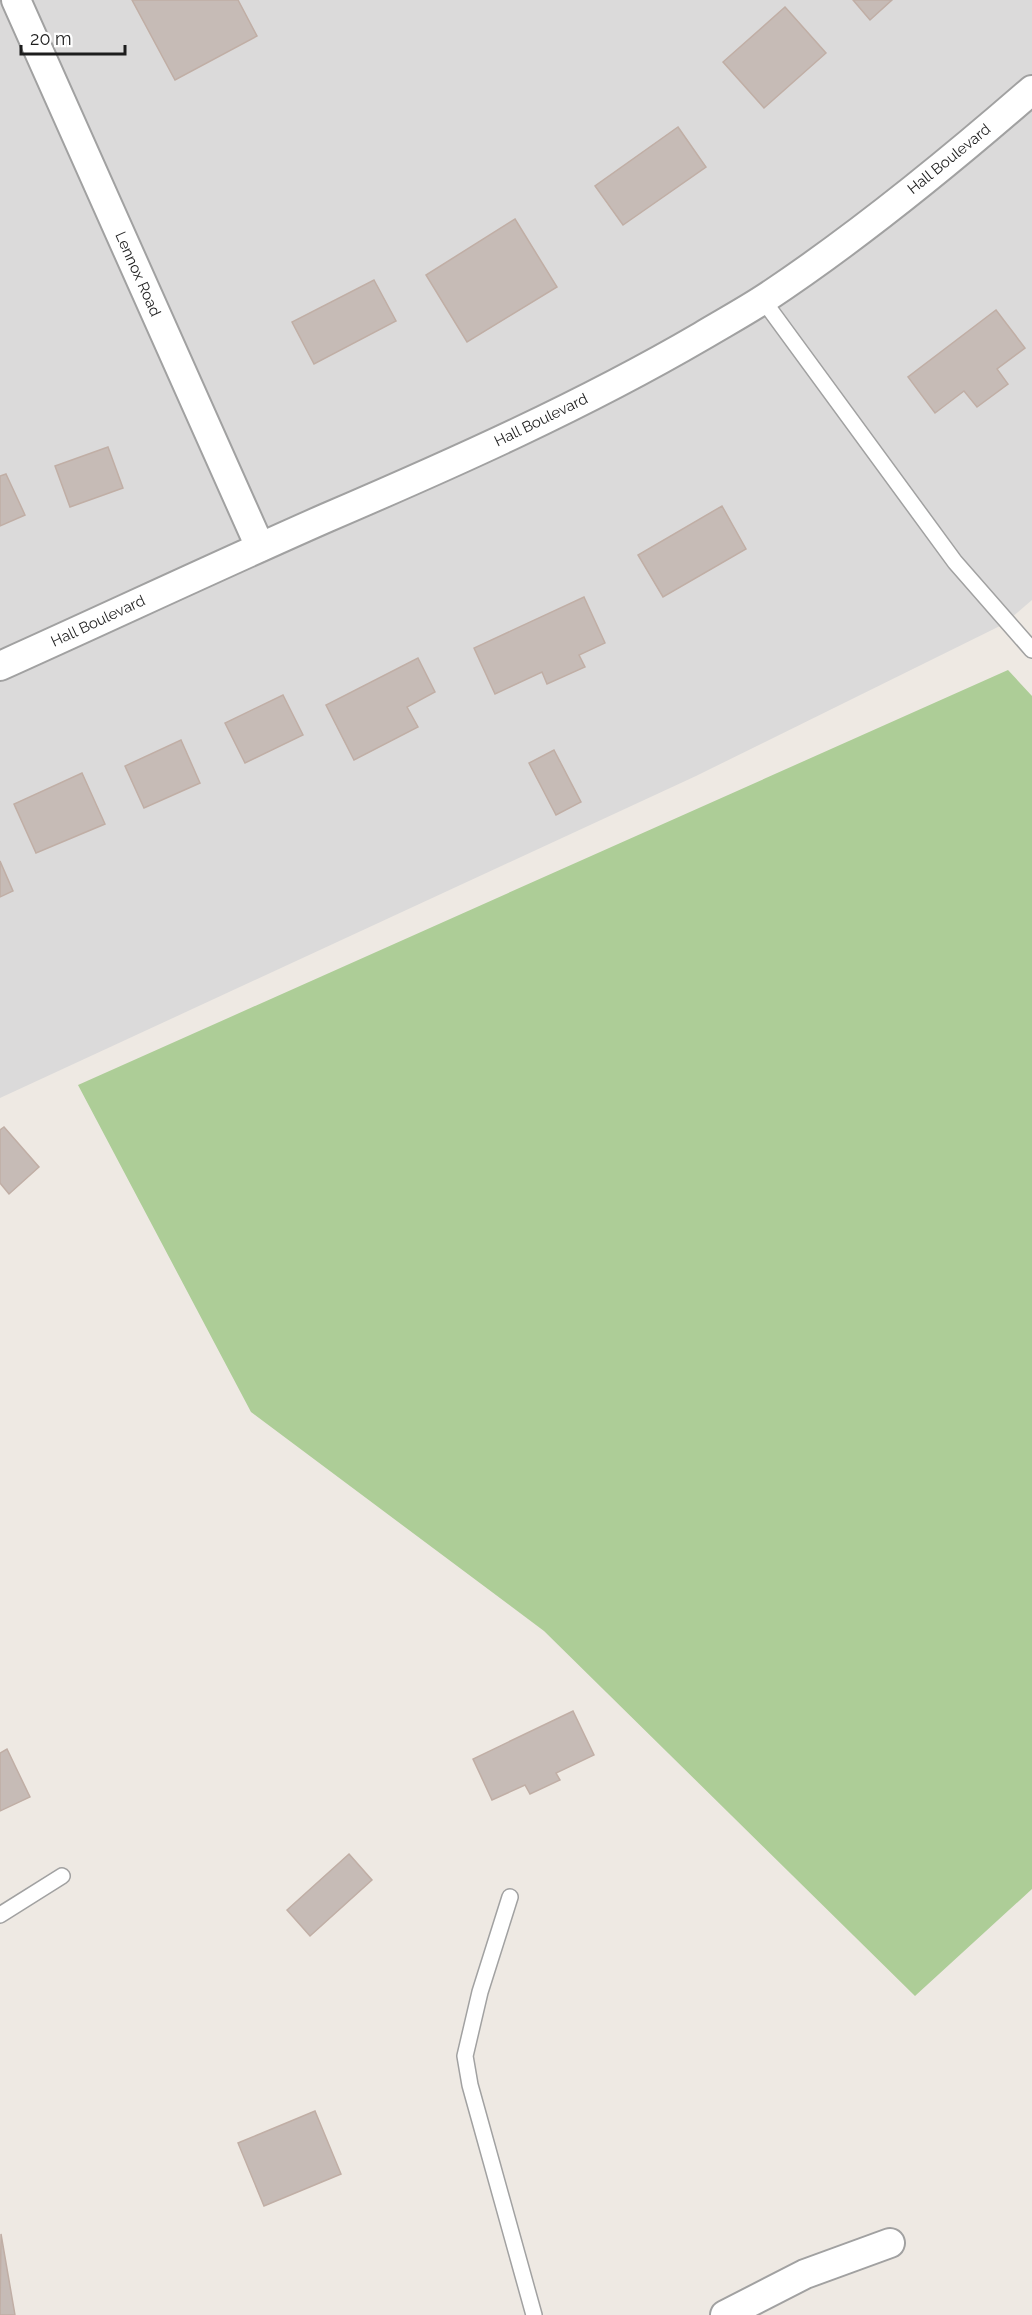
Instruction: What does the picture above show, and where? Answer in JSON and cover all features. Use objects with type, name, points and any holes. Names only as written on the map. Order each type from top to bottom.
[{"type":"street","name":"Lennox Road","points":[[16,0],[260,548]]},
{"type":"street","name":"Hall Boulevard","points":[[0,666],[427,474],[581,402],[670,354],[763,300],[855,234],[973,141],[1032,90]]},
{"type":"street","points":[[725,2315],[805,2274],[890,2243]]},
{"type":"lane","points":[[763,300],[955,562],[1032,650]]},
{"type":"lane","points":[[0,1915],[62,1876]]},
{"type":"lane","points":[[510,1897],[480,1992],[465,2056],[470,2085],[534,2315]]},
{"type":"shaded area","points":[[0,0],[1032,0],[1032,600],[1004,624],[696,776],[0,1098]]},
{"type":"green space","points":[[1008,670],[1032,696],[1032,1889],[915,1996],[544,1631],[251,1412],[78,1085]]},
{"type":"building","points":[[132,0],[238,0],[257,36],[175,80]]},
{"type":"building","points":[[853,0],[892,0],[870,20]]},
{"type":"building","points":[[785,7],[826,53],[764,108],[723,62]]},
{"type":"building","points":[[678,127],[706,167],[623,225],[595,186]]},
{"type":"building","points":[[515,219],[557,287],[467,342],[426,275]]},
{"type":"building","points":[[374,280],[396,321],[314,364],[292,322]]},
{"type":"building","points":[[996,310],[1025,348],[997,369],[1008,384],[977,407],[964,391],[935,413],[908,377]]},
{"type":"building","points":[[108,447],[123,488],[70,507],[55,466]]},
{"type":"building","points":[[6,474],[25,515],[0,526],[0,476]]},
{"type":"building","points":[[722,506],[746,549],[663,597],[638,555]]},
{"type":"building","points":[[584,597],[605,643],[579,655],[585,667],[547,684],[542,672],[495,694],[474,648]]},
{"type":"building","points":[[418,658],[435,692],[407,707],[418,727],[354,760],[326,705]]},
{"type":"building","points":[[283,695],[303,735],[245,763],[225,723]]},
{"type":"building","points":[[181,740],[200,783],[144,808],[125,766]]},
{"type":"building","points":[[554,750],[581,802],[556,815],[529,763]]},
{"type":"building","points":[[82,773],[105,824],[36,853],[14,804]]},
{"type":"building","points":[[0,861],[13,891],[0,897]]},
{"type":"building","points":[[4,1127],[39,1167],[9,1194],[0,1183],[0,1130]]},
{"type":"building","points":[[573,1711],[594,1755],[556,1773],[560,1780],[530,1794],[525,1785],[492,1800],[473,1759]]},
{"type":"building","points":[[7,1749],[30,1797],[0,1811],[0,1753]]},
{"type":"building","points":[[349,1854],[372,1880],[310,1936],[287,1910]]},
{"type":"building","points":[[315,2111],[341,2174],[264,2206],[238,2143]]},
{"type":"building","points":[[1,2234],[15,2315],[0,2315]]}]
